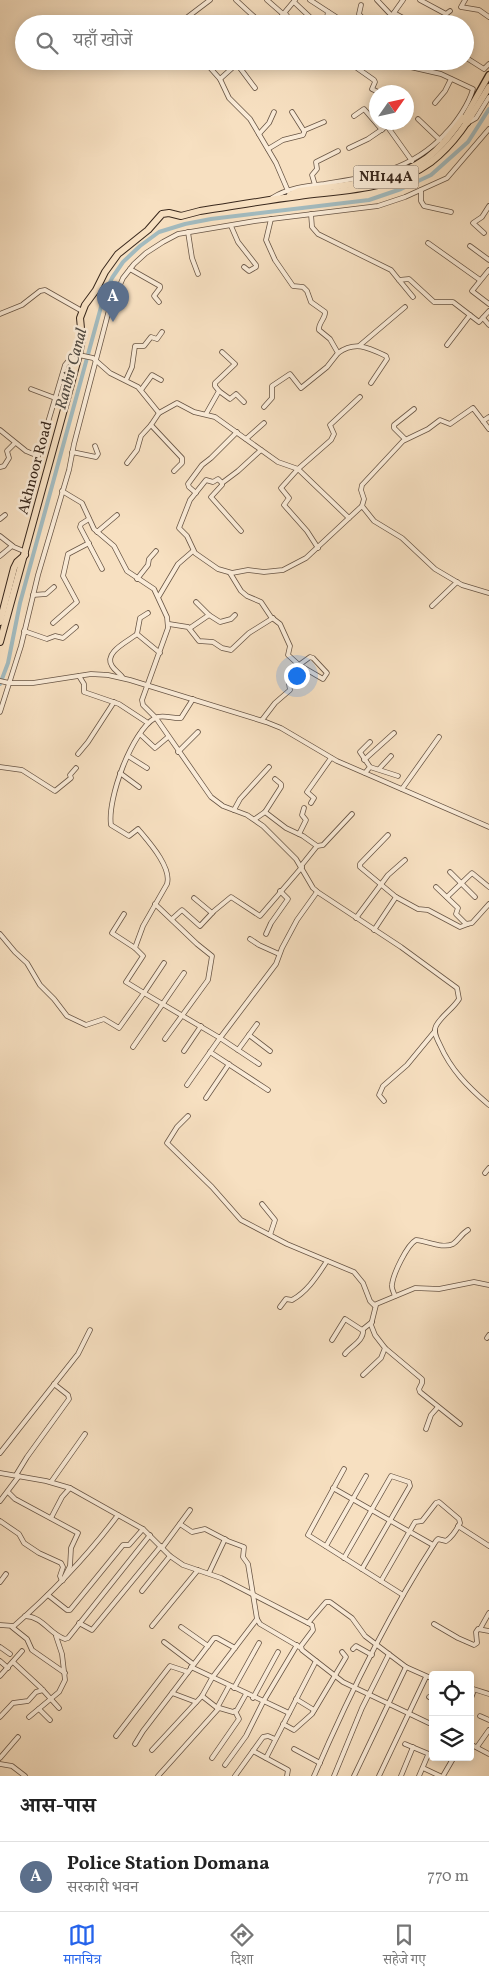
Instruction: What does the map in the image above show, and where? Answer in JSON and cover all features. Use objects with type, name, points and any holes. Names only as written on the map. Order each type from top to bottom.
[{"type":"highway","name":"NH144A","points":[[82,311],[118,254],[148,230],[162,214],[169,213],[181,216],[200,211],[282,198],[374,186],[403,178],[441,154],[456,139],[466,121],[488,92]]},
{"type":"highway","name":"Akhnoor Road","points":[[0,642],[26,553],[47,468],[81,357],[80,323],[82,311]]},
{"type":"highway","name":"Akhnoor Road","points":[[0,622],[14,568],[26,553]]},
{"type":"main road","points":[[466,121],[489,75]]},
{"type":"street","points":[[190,15],[210,0]]},
{"type":"street","points":[[236,0],[252,15]]},
{"type":"street","points":[[267,0],[284,14],[295,1],[308,15]]},
{"type":"street","points":[[310,0],[333,15]]},
{"type":"street","points":[[375,1],[393,14],[403,0]]},
{"type":"street","points":[[420,0],[446,14],[450,11]]},
{"type":"street","points":[[465,0],[461,7],[481,11],[489,17]]},
{"type":"street","points":[[360,15],[361,5]]},
{"type":"street","points":[[474,63],[484,69],[489,64]]},
{"type":"street","points":[[212,70],[220,78],[226,94],[249,116],[288,190]]},
{"type":"street","points":[[220,78],[230,70]]},
{"type":"street","points":[[243,70],[255,88]]},
{"type":"street","points":[[360,70],[374,80],[374,85]]},
{"type":"street","points":[[268,201],[288,190],[370,177],[395,169],[429,150],[455,122],[473,90],[471,87],[425,70]]},
{"type":"street","points":[[435,103],[445,91],[451,79]]},
{"type":"street","points":[[354,116],[364,110],[369,116]]},
{"type":"street","points":[[259,134],[269,123],[274,112]]},
{"type":"street","points":[[292,112],[304,131]]},
{"type":"street","points":[[418,119],[440,140]]},
{"type":"street","points":[[268,149],[283,140],[303,135],[304,131],[324,122]]},
{"type":"street","points":[[0,712],[71,464],[72,452],[95,359],[116,291],[130,269],[146,253],[178,234],[271,219],[378,206],[393,202],[447,178],[489,129]]},
{"type":"street","points":[[349,148],[382,130]]},
{"type":"street","points":[[391,130],[412,161]]},
{"type":"street","points":[[315,185],[312,175],[317,169],[316,163],[338,152]]},
{"type":"street","points":[[421,190],[420,201],[424,206],[451,212]]},
{"type":"street","points":[[484,233],[474,223],[482,217],[489,206]]},
{"type":"street","points":[[311,214],[312,227],[318,234],[392,270],[413,297]]},
{"type":"street","points":[[271,219],[266,240],[275,260],[293,286],[303,287],[307,291],[311,302],[325,312],[318,330],[330,338],[338,353]]},
{"type":"street","points":[[231,226],[238,242],[256,264],[256,267],[249,271],[244,267]]},
{"type":"street","points":[[188,232],[192,258],[198,274]]},
{"type":"street","points":[[428,243],[480,280]]},
{"type":"street","points":[[470,246],[489,260]]},
{"type":"street","points":[[130,269],[160,286],[154,296],[159,302]]},
{"type":"street","points":[[489,270],[472,292],[489,304]]},
{"type":"street","points":[[399,280],[409,279],[434,302],[441,304],[453,302],[479,322],[489,312]]},
{"type":"street","points":[[0,314],[22,304],[44,290],[82,311]]},
{"type":"street","points":[[359,346],[405,307]]},
{"type":"street","points":[[447,346],[470,315]]},
{"type":"street","points":[[483,318],[489,325]]},
{"type":"street","points":[[126,380],[132,367],[134,347],[144,346],[151,337],[156,339],[162,332]]},
{"type":"street","points":[[264,407],[272,398],[272,386],[290,374],[301,388],[327,367],[338,353],[346,347],[359,346],[384,355],[387,358],[371,383]]},
{"type":"street","points":[[222,352],[235,364],[214,384],[230,399],[236,394],[244,402]]},
{"type":"street","points":[[0,430],[13,446],[35,456],[39,455],[66,362],[70,359],[81,357],[95,359],[110,373],[126,380],[141,390],[159,413]]},
{"type":"street","points":[[141,390],[152,375],[161,380]]},
{"type":"street","points":[[31,389],[55,398]]},
{"type":"street","points":[[206,414],[219,390]]},
{"type":"street","points":[[318,548],[307,531],[284,506],[289,498],[280,488],[331,440],[334,434],[330,425],[360,397]]},
{"type":"street","points":[[127,463],[137,450],[141,436],[159,416],[159,413],[178,403],[194,412],[215,417],[278,462],[298,469],[349,518]]},
{"type":"street","points":[[222,483],[218,479],[213,482],[206,480],[187,506],[179,528],[186,536],[193,551],[211,565],[230,573],[248,570],[278,571],[306,558],[362,506],[364,499],[361,490],[362,485],[405,439],[428,429],[440,420],[448,424],[451,423],[473,408],[476,409],[489,429]]},
{"type":"street","points":[[405,439],[394,428],[394,425],[414,409]]},
{"type":"street","points":[[483,421],[489,417]]},
{"type":"street","points":[[246,439],[264,423]]},
{"type":"street","points":[[151,425],[182,458],[182,463],[174,471]]},
{"type":"street","points":[[196,493],[188,487],[188,484],[202,465],[237,432]]},
{"type":"street","points":[[0,467],[4,466],[9,458],[6,452],[13,446]]},
{"type":"street","points":[[72,452],[97,456],[98,453],[95,446]]},
{"type":"street","points":[[241,531],[210,496],[222,483],[238,472],[261,450]]},
{"type":"street","points":[[62,491],[82,503],[97,532],[111,544],[126,571],[150,586],[159,596],[169,624],[142,702],[156,718],[211,797],[217,802],[255,819],[302,867],[309,882],[317,892],[431,968],[457,988],[459,999],[437,1024],[435,1031],[407,1065],[382,1086],[379,1095],[384,1101]]},
{"type":"street","points":[[362,506],[374,521],[395,533],[435,569],[457,582],[489,593]]},
{"type":"street","points":[[0,520],[5,515]]},
{"type":"street","points":[[97,532],[117,515]]},
{"type":"street","points":[[89,519],[80,526],[102,569]]},
{"type":"street","points":[[0,536],[12,546],[26,553]]},
{"type":"street","points":[[53,623],[77,602],[63,576],[68,554],[89,543]]},
{"type":"street","points":[[0,556],[12,546]]},
{"type":"street","points":[[137,578],[156,551]]},
{"type":"street","points":[[159,596],[178,564],[193,551]]},
{"type":"street","points":[[230,573],[241,590],[247,596],[260,602],[280,624],[290,646],[288,655],[299,665],[322,679],[327,674],[312,657],[299,665],[288,678],[290,690],[262,720]]},
{"type":"street","points":[[432,606],[457,582]]},
{"type":"street","points":[[33,595],[46,594],[54,587]]},
{"type":"street","points":[[196,602],[209,615],[220,622],[231,619],[235,615]]},
{"type":"street","points":[[123,678],[112,666],[110,659],[119,647],[137,634],[140,618],[148,612]]},
{"type":"street","points":[[169,624],[190,628],[209,615]]},
{"type":"street","points":[[190,628],[199,642],[212,642],[222,648],[231,650],[249,633],[273,618]]},
{"type":"street","points":[[24,631],[47,639],[55,636],[63,638],[76,627]]},
{"type":"street","points":[[137,634],[160,653]]},
{"type":"street","points":[[1,682],[33,683],[100,674],[123,678],[193,698],[282,728],[331,758],[489,827]]},
{"type":"street","points":[[79,676],[84,684],[84,692],[114,702],[148,723]]},
{"type":"street","points":[[135,948],[143,926],[168,880],[168,873],[151,845],[138,829],[129,836],[110,824],[112,799],[120,773],[128,756],[148,723],[156,718],[181,718],[193,698]]},
{"type":"street","points":[[78,754],[114,702]]},
{"type":"street","points":[[178,752],[198,732]]},
{"type":"street","points":[[364,760],[394,733]]},
{"type":"street","points":[[140,734],[155,748],[168,737]]},
{"type":"street","points":[[402,789],[438,737]]},
{"type":"street","points":[[370,742],[360,752],[364,760],[370,767],[398,776]]},
{"type":"street","points":[[128,756],[147,768]]},
{"type":"street","points":[[379,769],[391,756]]},
{"type":"street","points":[[311,803],[314,799],[307,792],[331,758]]},
{"type":"street","points":[[0,767],[22,770],[55,791],[71,778],[70,774],[76,768]]},
{"type":"street","points":[[234,810],[240,799],[269,767]]},
{"type":"street","points":[[366,773],[370,767]]},
{"type":"street","points":[[120,773],[139,787]]},
{"type":"street","points":[[255,819],[265,812],[281,786],[275,779]]},
{"type":"street","points":[[299,834],[306,819],[302,815],[304,808]]},
{"type":"street","points":[[265,812],[286,828],[317,846],[323,845],[352,814]]},
{"type":"street","points":[[388,835],[359,866],[396,897],[418,909],[428,910],[460,927],[472,923],[489,904]]},
{"type":"street","points":[[172,918],[182,910],[200,926],[231,897],[260,916],[302,867],[317,846]]},
{"type":"street","points":[[356,918],[388,875],[406,860]]},
{"type":"street","points":[[450,872],[475,897]]},
{"type":"street","points":[[447,897],[472,873],[489,887]]},
{"type":"street","points":[[436,887],[458,909],[456,915],[468,924]]},
{"type":"street","points":[[266,934],[271,923],[288,899],[280,891]]},
{"type":"street","points":[[188,1085],[220,1038],[276,964],[279,954],[301,914],[317,892]]},
{"type":"street","points":[[374,930],[396,897]]},
{"type":"street","points":[[194,898],[212,913]]},
{"type":"street","points":[[155,904],[212,956],[208,980],[165,1039]]},
{"type":"street","points":[[124,914],[112,933],[135,948],[143,956],[126,981],[201,1026],[259,1064]]},
{"type":"street","points":[[0,934],[27,963],[40,985],[67,1016],[82,1025],[89,1025],[104,1019],[119,1028],[164,963]]},
{"type":"street","points":[[250,939],[279,954]]},
{"type":"street","points":[[133,1047],[184,973]]},
{"type":"street","points":[[238,1050],[257,1024]]},
{"type":"street","points":[[184,1051],[201,1026]]},
{"type":"street","points":[[435,1031],[444,1056],[454,1071],[489,1106]]},
{"type":"street","points":[[249,1035],[270,1051]]},
{"type":"street","points":[[210,1052],[268,1090]]},
{"type":"street","points":[[206,1098],[229,1064]]},
{"type":"street","points":[[188,1116],[168,1141],[168,1145],[212,1187],[241,1220],[287,1244],[354,1272],[364,1283],[372,1303],[376,1305]]},
{"type":"street","points":[[485,1173],[489,1168]]},
{"type":"street","points":[[262,1204],[276,1220],[270,1235]]},
{"type":"street","points":[[395,1296],[392,1283],[404,1254],[411,1243],[416,1240],[448,1246],[468,1230]]},
{"type":"street","points":[[280,1307],[286,1298],[292,1300],[302,1295],[327,1261]]},
{"type":"street","points":[[376,1305],[415,1288],[439,1289],[474,1282],[489,1285]]},
{"type":"street","points":[[376,1305],[372,1322],[375,1335],[385,1348],[422,1379],[423,1382],[419,1390],[460,1424]]},
{"type":"street","points":[[332,1340],[345,1319],[348,1319],[364,1330]]},
{"type":"street","points":[[345,1354],[361,1338],[364,1330],[372,1322]]},
{"type":"street","points":[[0,1453],[78,1354],[90,1330]]},
{"type":"street","points":[[363,1375],[381,1358],[385,1348]]},
{"type":"street","points":[[0,1501],[8,1492],[27,1457],[69,1399],[68,1395],[54,1384]]},
{"type":"street","points":[[426,1429],[431,1415],[438,1407]]},
{"type":"street","points":[[51,1482],[85,1434]]},
{"type":"street","points":[[344,1469],[308,1535],[404,1595]]},
{"type":"street","points":[[0,1473],[51,1482],[70,1488],[142,1529],[170,1556],[183,1565],[209,1573],[314,1626],[314,1629],[299,1647],[263,1702],[246,1736],[225,1765]]},
{"type":"street","points":[[326,1546],[366,1476]]},
{"type":"street","points":[[344,1558],[391,1476],[409,1482],[410,1486],[362,1569]]},
{"type":"street","points":[[51,1518],[62,1497],[70,1488]]},
{"type":"street","points":[[333,1488],[433,1545]]},
{"type":"street","points":[[8,1492],[15,1499],[78,1533],[71,1548],[70,1566],[61,1582]]},
{"type":"street","points":[[314,1776],[389,1621],[433,1545],[438,1539],[448,1540],[460,1523],[459,1519],[437,1502],[422,1521],[416,1521],[381,1581]]},
{"type":"street","points":[[79,1623],[92,1630],[162,1547],[190,1510]]},
{"type":"street","points":[[12,1627],[81,1563],[118,1515]]},
{"type":"street","points":[[0,1522],[19,1534],[24,1543],[39,1554],[60,1562],[63,1566],[60,1576],[61,1582]]},
{"type":"street","points":[[180,1524],[192,1532],[205,1529],[225,1540],[244,1546],[244,1557],[248,1564],[251,1593],[260,1624],[299,1647],[334,1675],[355,1688],[429,1723]]},
{"type":"street","points":[[458,1526],[489,1546]]},
{"type":"street","points":[[48,1595],[70,1610],[123,1546],[130,1544],[142,1529]]},
{"type":"street","points":[[25,1616],[38,1619],[56,1636],[66,1639],[150,1535]]},
{"type":"street","points":[[209,1573],[225,1540]]},
{"type":"street","points":[[142,1591],[170,1556]]},
{"type":"street","points":[[152,1626],[198,1570]]},
{"type":"street","points":[[0,1582],[6,1574]]},
{"type":"street","points":[[308,1623],[322,1606],[330,1602],[350,1616],[362,1632],[389,1654],[406,1667],[429,1678]]},
{"type":"street","points":[[434,1624],[474,1645],[477,1643],[476,1632],[480,1629],[489,1613]]},
{"type":"street","points":[[152,1750],[202,1696],[212,1678],[257,1619]]},
{"type":"street","points":[[0,1625],[12,1627],[27,1640],[32,1650],[65,1673]]},
{"type":"street","points":[[181,1627],[208,1646]]},
{"type":"street","points":[[480,1629],[489,1632]]},
{"type":"street","points":[[29,1717],[59,1692],[64,1682],[65,1673],[62,1654],[56,1636]]},
{"type":"street","points":[[135,1744],[172,1692],[216,1637],[235,1648]]},
{"type":"street","points":[[164,1642],[192,1666],[212,1678],[289,1714]]},
{"type":"street","points":[[158,1776],[218,1708],[259,1643]]},
{"type":"street","points":[[354,1649],[356,1646],[372,1655]]},
{"type":"street","points":[[0,1647],[10,1654]]},
{"type":"street","points":[[0,1676],[22,1651]]},
{"type":"street","points":[[253,1698],[278,1652]]},
{"type":"street","points":[[283,1724],[295,1730],[309,1718],[346,1657],[342,1652]]},
{"type":"street","points":[[334,1776],[389,1654]]},
{"type":"street","points":[[0,1661],[8,1668]]},
{"type":"street","points":[[266,1758],[316,1661]]},
{"type":"street","points":[[13,1662],[59,1708]]},
{"type":"street","points":[[116,1736],[169,1666],[188,1672]]},
{"type":"street","points":[[354,1776],[406,1667]]},
{"type":"street","points":[[379,1776],[426,1677]]},
{"type":"street","points":[[0,1717],[13,1703],[28,1701],[36,1692],[43,1690]]},
{"type":"street","points":[[474,1690],[489,1694]]},
{"type":"street","points":[[172,1692],[196,1702]]},
{"type":"street","points":[[235,1711],[246,1694]]},
{"type":"street","points":[[202,1696],[218,1708],[235,1711]]},
{"type":"street","points":[[296,1699],[314,1710]]},
{"type":"street","points":[[38,1709],[50,1720]]},
{"type":"street","points":[[212,1758],[239,1719],[235,1711]]},
{"type":"street","points":[[480,1716],[489,1720]]},
{"type":"street","points":[[477,1747],[489,1730]]},
{"type":"street","points":[[235,1776],[264,1736],[275,1739]]},
{"type":"street","points":[[0,1758],[18,1737]]},
{"type":"street","points":[[405,1744],[429,1754]]},
{"type":"street","points":[[474,1746],[489,1754]]},
{"type":"street","points":[[401,1776],[413,1748]]},
{"type":"street","points":[[294,1749],[320,1763]]},
{"type":"street","points":[[253,1751],[288,1770],[287,1776]]},
{"type":"street","points":[[419,1776],[429,1758]]},
{"type":"street","points":[[423,1768],[442,1776],[451,1761]]},
{"type":"street","points":[[0,1764],[12,1766],[25,1776]]},
{"type":"waterway","name":"Ranbir Canal","points":[[0,684],[8,663],[20,603],[104,296],[112,278],[123,262],[159,232],[185,224],[211,219],[369,200],[401,189],[431,175],[468,142],[489,109]]},
{"type":"place","name":"Police Station Domana","points":[[113,322]]}]
